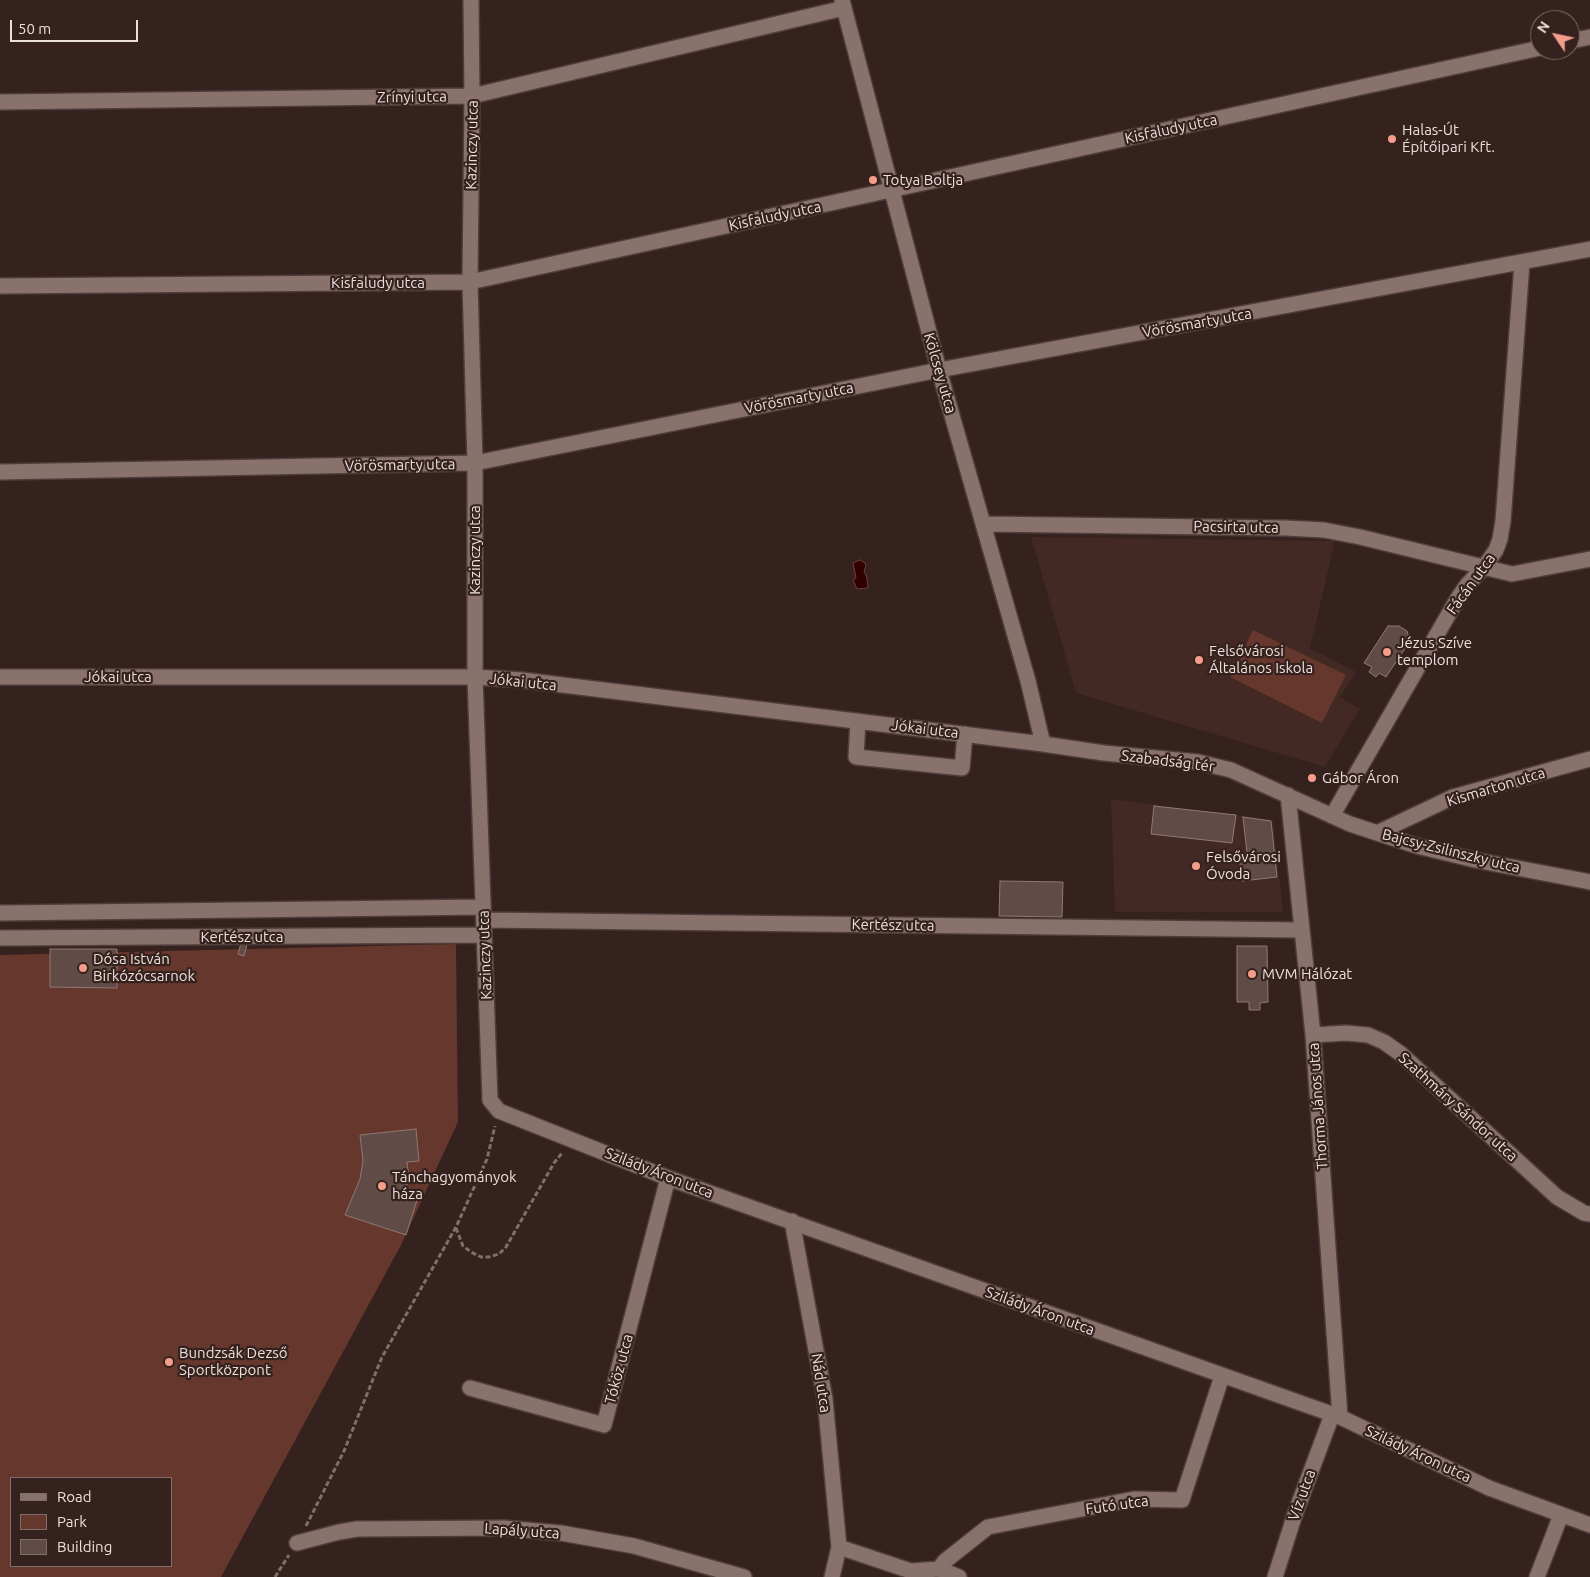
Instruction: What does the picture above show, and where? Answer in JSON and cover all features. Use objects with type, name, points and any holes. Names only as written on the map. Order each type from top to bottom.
[{"type":"street","name":"Kazinczy utca","points":[[471,0],[470,282],[475,463],[475,677],[484,920],[494,1105]]},
{"type":"street","name":"Zrínyi utca","points":[[0,102],[472,96],[843,4]]},
{"type":"street","name":"Kölcsey utca","points":[[843,4],[939,370],[1028,681],[1043,744]]},
{"type":"street","name":"Kisfaludy utca","points":[[0,286],[470,282],[1530,50]]},
{"type":"street","name":"Vörösmarty utca","points":[[0,472],[475,463],[939,370],[1590,250]]},
{"type":"street","name":"Fácán utca","points":[[1332,816],[1458,598],[1496,550],[1503,521],[1522,263]]},
{"type":"street","name":"Pacsirta utca","points":[[984,524],[1324,530],[1512,574],[1590,560]]},
{"type":"street","name":"Jókai utca","points":[[0,677],[475,677],[522,680],[1043,744]]},
{"type":"street","points":[[858,721],[856,757],[962,768],[965,734]]},
{"type":"street","name":"Szabadság tér","points":[[1043,744],[1213,765],[1246,776],[1288,795]]},
{"type":"street","name":"Kismarton utca","points":[[1377,833],[1453,797],[1590,759]]},
{"type":"street","name":"Bajcsy-Zsilinszky utca","points":[[1288,795],[1332,816],[1417,846],[1475,860],[1590,882]]},
{"type":"street","name":"Thorma János utca","points":[[1288,795],[1313,1035],[1336,1416]]},
{"type":"street","points":[[0,913],[484,920]]},
{"type":"street","name":"Kertész utca","points":[[0,938],[484,920],[1302,930]]},
{"type":"street","name":"Szathmáry Sándor utca","points":[[1313,1035],[1346,1033],[1368,1035],[1384,1042],[1414,1066],[1557,1197],[1584,1213],[1590,1214]]},
{"type":"street","name":"Szilády Áron utca","points":[[494,1105],[573,1140],[668,1178],[1336,1416],[1489,1488],[1590,1525]]},
{"type":"street","name":"Tóköz utca","points":[[470,1388],[604,1425],[668,1178]]},
{"type":"street","name":"Nád utca","points":[[792,1221],[825,1399],[839,1547]]},
{"type":"street","name":"Futó utca","points":[[939,1569],[945,1561],[988,1527],[1134,1499],[1182,1500],[1222,1376]]},
{"type":"street","name":"Víz utca","points":[[1275,1577],[1295,1514],[1336,1416]]},
{"type":"street","points":[[1538,1577],[1561,1515]]},
{"type":"street","name":"Lapály utca","points":[[297,1543],[357,1529],[504,1528],[561,1533],[634,1546],[744,1577]]},
{"type":"street","points":[[832,1577],[839,1547],[911,1571],[939,1569],[959,1577]]},
{"type":"path","points":[[275,1577],[297,1543],[344,1451],[382,1357],[456,1227],[487,1159],[494,1105]]},
{"type":"path","points":[[456,1227],[463,1246],[471,1252],[481,1257],[500,1254],[506,1247],[554,1163],[573,1140]]},
{"type":"shaded area","name":"Felsővárosi Általános Iskola","points":[[1031,537],[1335,541],[1310,648],[1356,672],[1340,697],[1360,709],[1325,767],[1076,693]]},
{"type":"shaded area","points":[[860,560],[866,566],[864,571],[868,588],[857,589],[853,580],[856,578],[853,563]]},
{"type":"shaded area","name":"Felsővárosi Óvoda","points":[[1111,799],[1273,820],[1283,912],[1115,912]]},
{"type":"green space","points":[[1253,630],[1346,675],[1322,723],[1230,677]]},
{"type":"green space","name":"Bundzsák Dezső Sportközpont","points":[[456,944],[458,1122],[401,1245],[221,1577],[0,1577],[0,955]]},
{"type":"building","name":"Jézus Szíve templom","points":[[1388,626],[1399,626],[1407,631],[1410,641],[1386,677],[1379,673],[1376,677],[1369,672],[1372,667],[1364,663]]},
{"type":"building","points":[[1154,806],[1236,815],[1232,843],[1151,834]]},
{"type":"building","points":[[1243,817],[1271,821],[1277,877],[1242,881],[1239,854],[1247,853]]},
{"type":"building","points":[[1000,881],[1063,882],[1062,917],[999,916]]},
{"type":"building","points":[[241,943],[247,945],[244,956],[238,954]]},
{"type":"building","name":"MVM Hálózat","points":[[1237,946],[1267,946],[1268,1002],[1260,1003],[1260,1010],[1249,1010],[1249,1002],[1237,1002]]},
{"type":"building","name":"Dósa István Birkózócsarnok","points":[[50,949],[117,949],[117,988],[50,987]]},
{"type":"building","name":"Tánchagyományok háza","points":[[416,1129],[419,1161],[407,1162],[409,1179],[404,1193],[418,1197],[406,1235],[345,1215],[360,1179],[363,1161],[360,1135]]},
{"type":"place","name":"Halas-Út Építőipari Kft.","points":[[1392,139]]},
{"type":"place","name":"Totya Boltja","points":[[873,180]]},
{"type":"place","name":"Jézus Szíve templom","points":[[1387,652]]},
{"type":"place","name":"Felsővárosi Általános Iskola","points":[[1199,660]]},
{"type":"place","name":"Gábor Áron","points":[[1312,778]]},
{"type":"place","name":"Felsővárosi Óvoda","points":[[1196,866]]},
{"type":"place","name":"Dósa István Birkózócsarnok","points":[[83,968]]},
{"type":"place","name":"MVM Hálózat","points":[[1252,974]]},
{"type":"place","name":"Tánchagyományok háza","points":[[382,1186]]},
{"type":"place","name":"Bundzsák Dezső Sportközpont","points":[[169,1362]]}]
